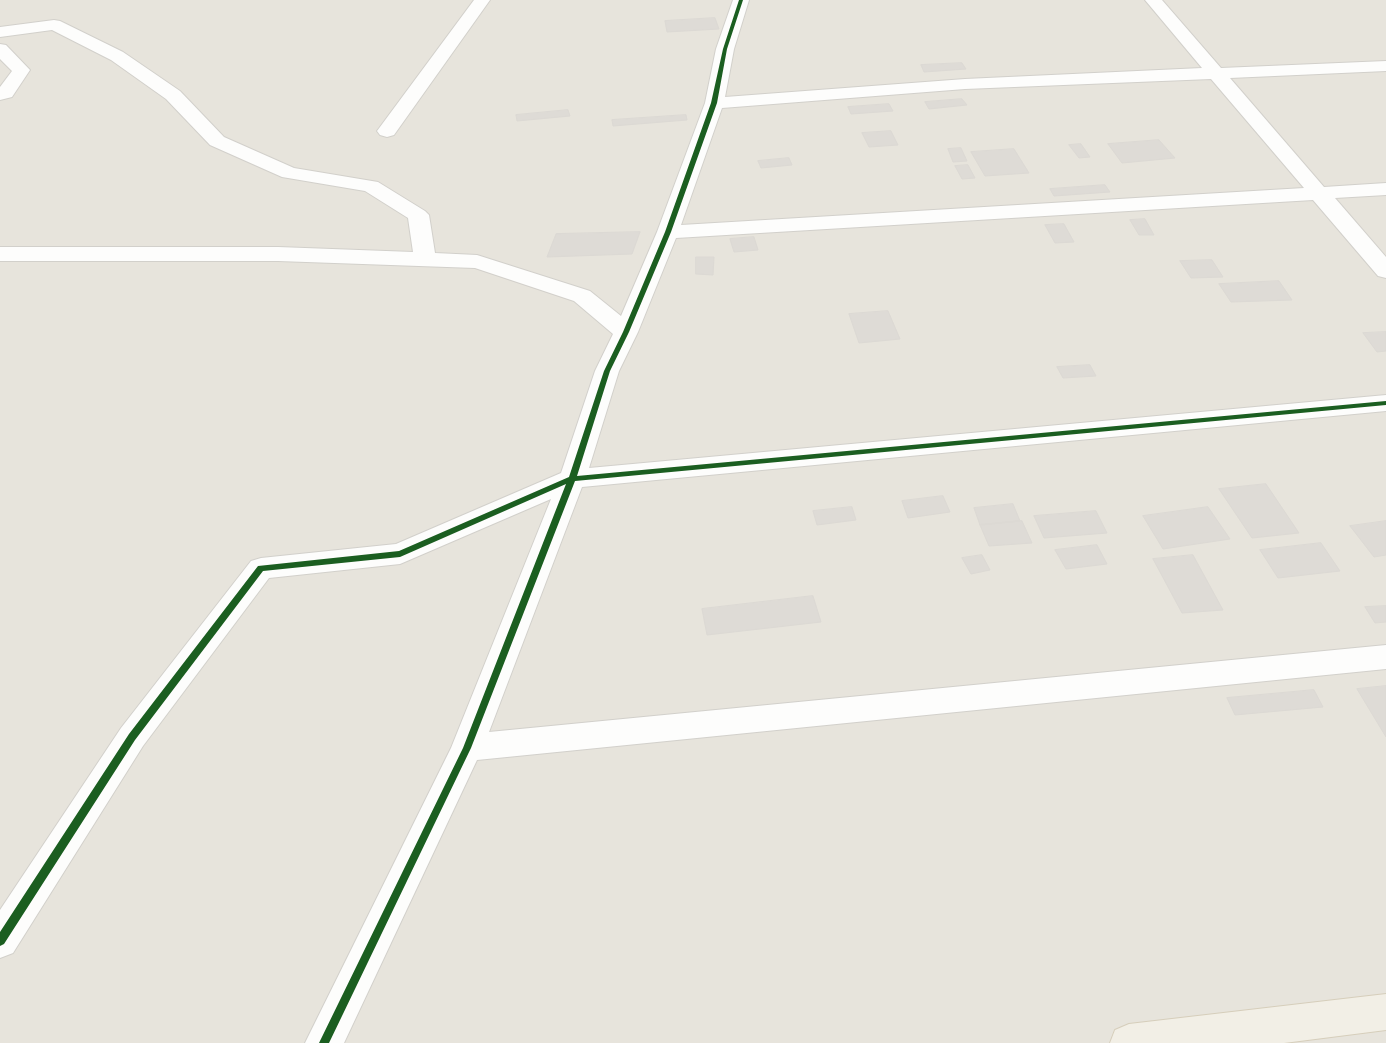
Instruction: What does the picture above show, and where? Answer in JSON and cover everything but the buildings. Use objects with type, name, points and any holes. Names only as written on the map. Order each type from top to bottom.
[{"type":"main road","points":[[1129,1043],[1386,1012]]},
{"type":"street","points":[[388,131],[482,0]]},
{"type":"street","points":[[324,1043],[467,748],[572,479],[607,371],[626,332],[668,232],[714,103],[726,49],[741,0]]},
{"type":"street","points":[[1153,0],[1386,271]]},
{"type":"street","points":[[0,32],[54,25],[117,56],[173,94],[217,141],[289,173],[371,186],[418,215],[426,259]]},
{"type":"street","points":[[0,49],[21,70],[5,93],[0,94]]},
{"type":"street","points":[[714,103],[964,84],[1386,66]]},
{"type":"street","points":[[668,232],[1386,189]]},
{"type":"street","points":[[0,254],[278,254],[477,262],[582,296],[626,332]]},
{"type":"street","points":[[0,941],[132,737],[261,568],[400,554],[572,479],[1386,403]]},
{"type":"street","points":[[467,748],[1386,657]]},
{"type":"shaded area","points":[[0,0],[1386,0],[1386,1043],[0,1043]]},
{"type":"cycle path","points":[[324,1043],[467,748],[572,479],[607,371],[626,332],[668,232],[714,103],[725,49],[741,0]]},
{"type":"cycle path","points":[[0,941],[132,737],[261,568],[400,554],[572,479],[1386,403]]}]
